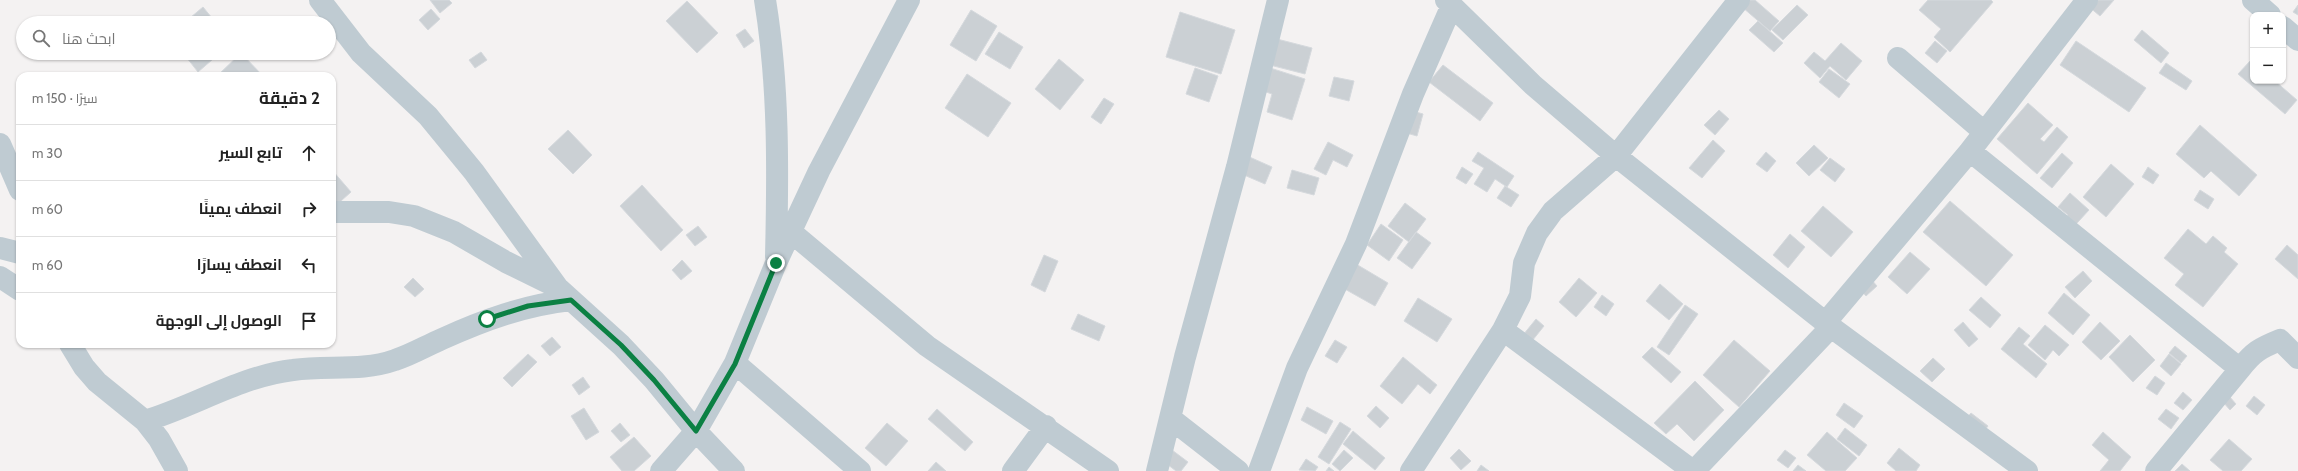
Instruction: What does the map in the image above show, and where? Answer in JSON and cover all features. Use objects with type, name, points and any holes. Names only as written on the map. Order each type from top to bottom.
[{"type":"street","points":[[320,0],[333,16]]},
{"type":"street","points":[[765,0],[772,45],[777,185],[776,263]]},
{"type":"street","points":[[661,471],[696,431],[735,364],[776,263],[820,171],[909,0]]},
{"type":"street","points":[[1157,471],[1237,167],[1278,0]]},
{"type":"street","points":[[1411,471],[1503,330],[1520,296],[1524,263],[1537,234],[1553,211],[1616,156],[1738,0]]},
{"type":"street","points":[[1503,330],[1694,471],[1828,325],[1970,151],[2087,0]]},
{"type":"street","points":[[2253,0],[2267,12]]},
{"type":"street","points":[[1259,471],[1298,368],[1356,244],[1449,2],[1532,85],[1616,156],[1828,325],[2027,471]]},
{"type":"street","points":[[336,20],[375,68],[428,116],[474,172],[565,294],[626,350],[654,380],[696,431],[734,471]]},
{"type":"street","points":[[2286,30],[2298,40]]},
{"type":"street","points":[[1898,58],[1984,132]]},
{"type":"street","points":[[0,144],[16,181]]},
{"type":"street","points":[[1970,151],[2240,369]]},
{"type":"street","points":[[336,212],[389,212],[414,216],[454,232],[565,294]]},
{"type":"street","points":[[791,232],[927,346],[1046,426],[1108,471]]},
{"type":"street","points":[[0,248],[16,252]]},
{"type":"street","points":[[0,277],[16,287]]},
{"type":"street","points":[[145,421],[174,413],[208,396],[254,379],[293,370],[363,368],[395,360],[487,319],[565,294]]},
{"type":"street","points":[[2156,471],[2240,369],[2250,354],[2260,348],[2289,339],[2298,358]]},
{"type":"street","points":[[72,348],[84,367],[97,382],[145,421],[159,439],[177,471]]},
{"type":"street","points":[[735,364],[860,471]]},
{"type":"street","points":[[1170,418],[1238,471]]},
{"type":"street","points":[[1013,471],[1046,426]]},
{"type":"building","points":[[430,0],[449,0],[452,3],[440,13]]},
{"type":"building","points":[[1748,0],[1755,0],[1779,21],[1770,31],[1742,7]]},
{"type":"building","points":[[1928,0],[1991,0],[1993,2],[1950,52],[1934,37],[1941,29],[1919,10]]},
{"type":"building","points":[[2093,0],[2114,0],[2100,16],[2088,6]]},
{"type":"building","points":[[687,1],[718,33],[697,53],[666,21]]},
{"type":"building","points":[[1797,5],[1808,15],[1783,40],[1772,30]]},
{"type":"building","points":[[2298,5],[2298,15],[2293,12]]},
{"type":"building","points":[[203,7],[210,16],[192,16]]},
{"type":"building","points":[[431,9],[440,19],[428,30],[419,20]]},
{"type":"building","points":[[971,10],[997,26],[976,61],[950,45]]},
{"type":"building","points":[[1180,12],[1235,30],[1221,74],[1166,57]]},
{"type":"building","points":[[1758,21],[1783,43],[1774,52],[1749,30]]},
{"type":"building","points":[[745,29],[754,41],[744,48],[736,35]]},
{"type":"building","points":[[2142,30],[2169,53],[2161,63],[2134,40]]},
{"type":"building","points":[[999,32],[1023,47],[1010,69],[985,54]]},
{"type":"building","points":[[1273,38],[1312,48],[1305,74],[1266,64]]},
{"type":"building","points":[[1935,41],[1947,51],[1937,63],[1925,53]]},
{"type":"building","points":[[2076,41],[2146,88],[2129,112],[2060,65]]},
{"type":"building","points":[[1841,43],[1862,61],[1846,80],[1830,66],[1820,78],[1804,63],[1814,52],[1825,61]]},
{"type":"building","points":[[481,52],[487,60],[475,68],[469,60]]},
{"type":"building","points":[[1059,59],[1084,80],[1060,110],[1035,89]]},
{"type":"building","points":[[189,60],[212,60],[198,72]]},
{"type":"building","points":[[234,60],[248,60],[259,72],[221,72]]},
{"type":"building","points":[[2250,61],[2250,84],[2278,84],[2297,100],[2285,114],[2238,74]]},
{"type":"building","points":[[2166,63],[2192,81],[2186,90],[2159,73]]},
{"type":"building","points":[[1443,65],[1493,103],[1480,121],[1429,82]]},
{"type":"building","points":[[1267,67],[1305,79],[1292,120],[1267,112],[1272,94],[1260,90]]},
{"type":"building","points":[[1195,68],[1218,76],[1209,102],[1186,94]]},
{"type":"building","points":[[1829,69],[1850,84],[1839,98],[1819,82]]},
{"type":"building","points":[[967,74],[1011,103],[988,137],[945,108]]},
{"type":"building","points":[[1334,77],[1354,81],[1349,101],[1329,96]]},
{"type":"building","points":[[1104,98],[1114,104],[1101,124],[1091,117]]},
{"type":"building","points":[[2028,103],[2053,125],[2040,139],[2044,142],[2057,127],[2068,137],[2037,174],[1997,139]]},
{"type":"building","points":[[1409,110],[1423,114],[1417,136],[1403,132]]},
{"type":"building","points":[[1719,110],[1729,119],[1715,135],[1704,125]]},
{"type":"building","points":[[2200,125],[2257,175],[2239,196],[2211,171],[2204,178],[2176,154]]},
{"type":"building","points":[[568,130],[592,155],[573,174],[548,149]]},
{"type":"building","points":[[1713,140],[1725,151],[1702,178],[1689,168]]},
{"type":"building","points":[[1328,142],[1353,155],[1347,167],[1333,160],[1326,175],[1314,169]]},
{"type":"building","points":[[1814,145],[1828,158],[1809,176],[1796,163]]},
{"type":"building","points":[[1478,152],[1514,176],[1507,187],[1495,179],[1487,192],[1474,184],[1484,168],[1472,161]]},
{"type":"building","points":[[1766,152],[1776,161],[1767,172],[1756,164]]},
{"type":"building","points":[[2062,153],[2073,163],[2052,188],[2040,178]]},
{"type":"building","points":[[1245,155],[1272,167],[1265,184],[1237,172]]},
{"type":"building","points":[[1830,158],[1845,169],[1835,182],[1820,170]]},
{"type":"building","points":[[2111,164],[2134,184],[2106,217],[2083,197]]},
{"type":"building","points":[[1462,167],[1473,174],[1466,184],[1456,178]]},
{"type":"building","points":[[2148,167],[2159,175],[2153,184],[2142,177]]},
{"type":"building","points":[[1292,170],[1319,178],[1314,195],[1287,188]]},
{"type":"building","points":[[336,175],[351,192],[336,205]]},
{"type":"building","points":[[642,185],[683,230],[661,251],[620,206]]},
{"type":"building","points":[[1505,186],[1519,195],[1511,207],[1497,198]]},
{"type":"building","points":[[2200,190],[2214,199],[2208,209],[2194,200]]},
{"type":"building","points":[[2070,193],[2089,210],[2067,234],[2058,227],[2068,215],[2058,207]]},
{"type":"building","points":[[1950,201],[2013,255],[1986,286],[1923,232]]},
{"type":"building","points":[[1405,203],[1426,219],[1409,242],[1388,226]]},
{"type":"building","points":[[1823,206],[1853,232],[1831,257],[1801,231]]},
{"type":"building","points":[[1381,224],[1403,240],[1389,261],[1367,245]]},
{"type":"building","points":[[698,226],[707,237],[695,246],[686,235]]},
{"type":"building","points":[[2188,229],[2206,244],[2213,236],[2227,248],[2224,252],[2238,264],[2203,307],[2175,285],[2184,274],[2164,258]]},
{"type":"building","points":[[1416,232],[1431,243],[1412,269],[1397,258]]},
{"type":"building","points":[[1790,234],[1805,247],[1788,268],[1773,255]]},
{"type":"building","points":[[2287,245],[2298,255],[2298,279],[2275,259]]},
{"type":"building","points":[[1910,252],[1930,269],[1907,294],[1888,277]]},
{"type":"building","points":[[1044,255],[1058,261],[1045,292],[1031,285]]},
{"type":"building","points":[[682,260],[692,271],[681,280],[672,270]]},
{"type":"building","points":[[1356,264],[1388,283],[1375,306],[1343,288]]},
{"type":"building","points":[[2083,271],[2092,281],[2075,298],[2065,287]]},
{"type":"building","points":[[413,278],[424,289],[415,297],[404,287]]},
{"type":"building","points":[[1579,278],[1597,293],[1576,317],[1559,302]]},
{"type":"building","points":[[1870,278],[1877,286],[1866,296],[1859,288]]},
{"type":"building","points":[[1660,284],[1683,304],[1669,320],[1646,301]]},
{"type":"building","points":[[2064,293],[2090,315],[2073,335],[2048,313]]},
{"type":"building","points":[[1602,295],[1614,304],[1606,316],[1594,307]]},
{"type":"building","points":[[1981,297],[2001,315],[1990,328],[1969,310]]},
{"type":"building","points":[[1418,298],[1452,319],[1437,342],[1404,321]]},
{"type":"building","points":[[1685,305],[1698,314],[1669,355],[1657,347]]},
{"type":"building","points":[[1078,314],[1105,326],[1099,341],[1071,329]]},
{"type":"building","points":[[1536,319],[1544,326],[1532,341],[1523,335]]},
{"type":"building","points":[[1963,322],[1978,339],[1969,347],[1954,330]]},
{"type":"building","points":[[2100,322],[2120,341],[2101,360],[2082,342]]},
{"type":"building","points":[[2045,325],[2069,345],[2059,356],[2053,350],[2045,360],[2028,345]]},
{"type":"building","points":[[2019,327],[2030,336],[2023,344],[2047,364],[2036,378],[2001,349]]},
{"type":"building","points":[[2130,335],[2155,360],[2133,382],[2109,357]]},
{"type":"building","points":[[552,337],[561,347],[550,356],[541,346]]},
{"type":"building","points":[[1335,340],[1347,347],[1337,363],[1325,356]]},
{"type":"building","points":[[1734,340],[1770,371],[1739,407],[1703,375]]},
{"type":"building","points":[[2175,346],[2187,356],[2181,363],[2169,353]]},
{"type":"building","points":[[1652,347],[1681,372],[1671,383],[1642,357]]},
{"type":"building","points":[[528,354],[537,362],[512,387],[503,378]]},
{"type":"building","points":[[2169,354],[2181,364],[2171,376],[2160,366]]},
{"type":"building","points":[[1403,357],[1437,385],[1430,394],[1418,384],[1402,404],[1380,386]]},
{"type":"building","points":[[1933,358],[1945,369],[1932,382],[1920,371]]},
{"type":"building","points":[[2155,376],[2165,383],[2157,395],[2146,388]]},
{"type":"building","points":[[583,377],[590,387],[579,395],[572,385]]},
{"type":"building","points":[[1695,381],[1724,410],[1694,441],[1677,424],[1666,434],[1654,423]]},
{"type":"building","points":[[2183,392],[2192,400],[2183,410],[2174,403]]},
{"type":"building","points":[[2229,396],[2236,404],[2230,410],[2223,402]]},
{"type":"building","points":[[2254,396],[2265,405],[2257,415],[2246,406]]},
{"type":"building","points":[[1844,403],[1863,416],[1854,428],[1836,415]]},
{"type":"building","points":[[1376,406],[1389,418],[1380,428],[1367,416]]},
{"type":"building","points":[[1307,407],[1333,421],[1326,434],[1301,420]]},
{"type":"building","points":[[584,408],[599,432],[586,440],[571,416]]},
{"type":"building","points":[[937,409],[973,442],[965,451],[928,419]]},
{"type":"building","points":[[2166,409],[2179,418],[2171,429],[2158,419]]},
{"type":"building","points":[[1971,413],[1988,426],[1981,435],[1964,421]]},
{"type":"building","points":[[1340,422],[1351,429],[1329,464],[1318,457]]},
{"type":"building","points":[[620,423],[630,435],[621,442],[611,431]]},
{"type":"building","points":[[887,423],[908,441],[886,466],[865,448]]},
{"type":"building","points":[[1845,428],[1867,445],[1859,456],[1837,439]]},
{"type":"building","points":[[1353,431],[1385,458],[1375,470],[1343,444]]},
{"type":"building","points":[[1827,432],[1857,458],[1845,471],[1826,471],[1807,455]]},
{"type":"building","points":[[2103,432],[2131,457],[2120,471],[2100,471],[2109,460],[2092,445]]},
{"type":"building","points":[[634,437],[651,456],[634,471],[622,471],[610,457]]},
{"type":"building","points":[[2229,439],[2252,459],[2241,471],[2223,471],[2210,460]]},
{"type":"building","points":[[1899,448],[1920,465],[1916,471],[1896,471],[1887,463]]},
{"type":"building","points":[[1459,449],[1471,461],[1461,470],[1450,458]]},
{"type":"building","points":[[1172,450],[1188,462],[1181,471],[1176,471],[1163,461]]},
{"type":"building","points":[[1344,450],[1353,458],[1340,471],[1332,464]]},
{"type":"building","points":[[1785,450],[1796,458],[1788,468],[1777,460]]},
{"type":"building","points":[[1306,459],[1318,467],[1315,471],[1299,470]]},
{"type":"building","points":[[936,462],[946,471],[928,471]]},
{"type":"building","points":[[2182,464],[2190,471],[2175,471]]},
{"type":"building","points":[[1481,465],[1489,471],[1477,471]]},
{"type":"building","points":[[1798,465],[1806,471],[1793,471]]},
{"type":"building","points":[[1329,467],[1334,471],[1326,471]]},
{"type":"route","points":[[487,319],[528,306],[571,300],[621,345],[654,380],[696,431],[735,364],[776,263]]}]
